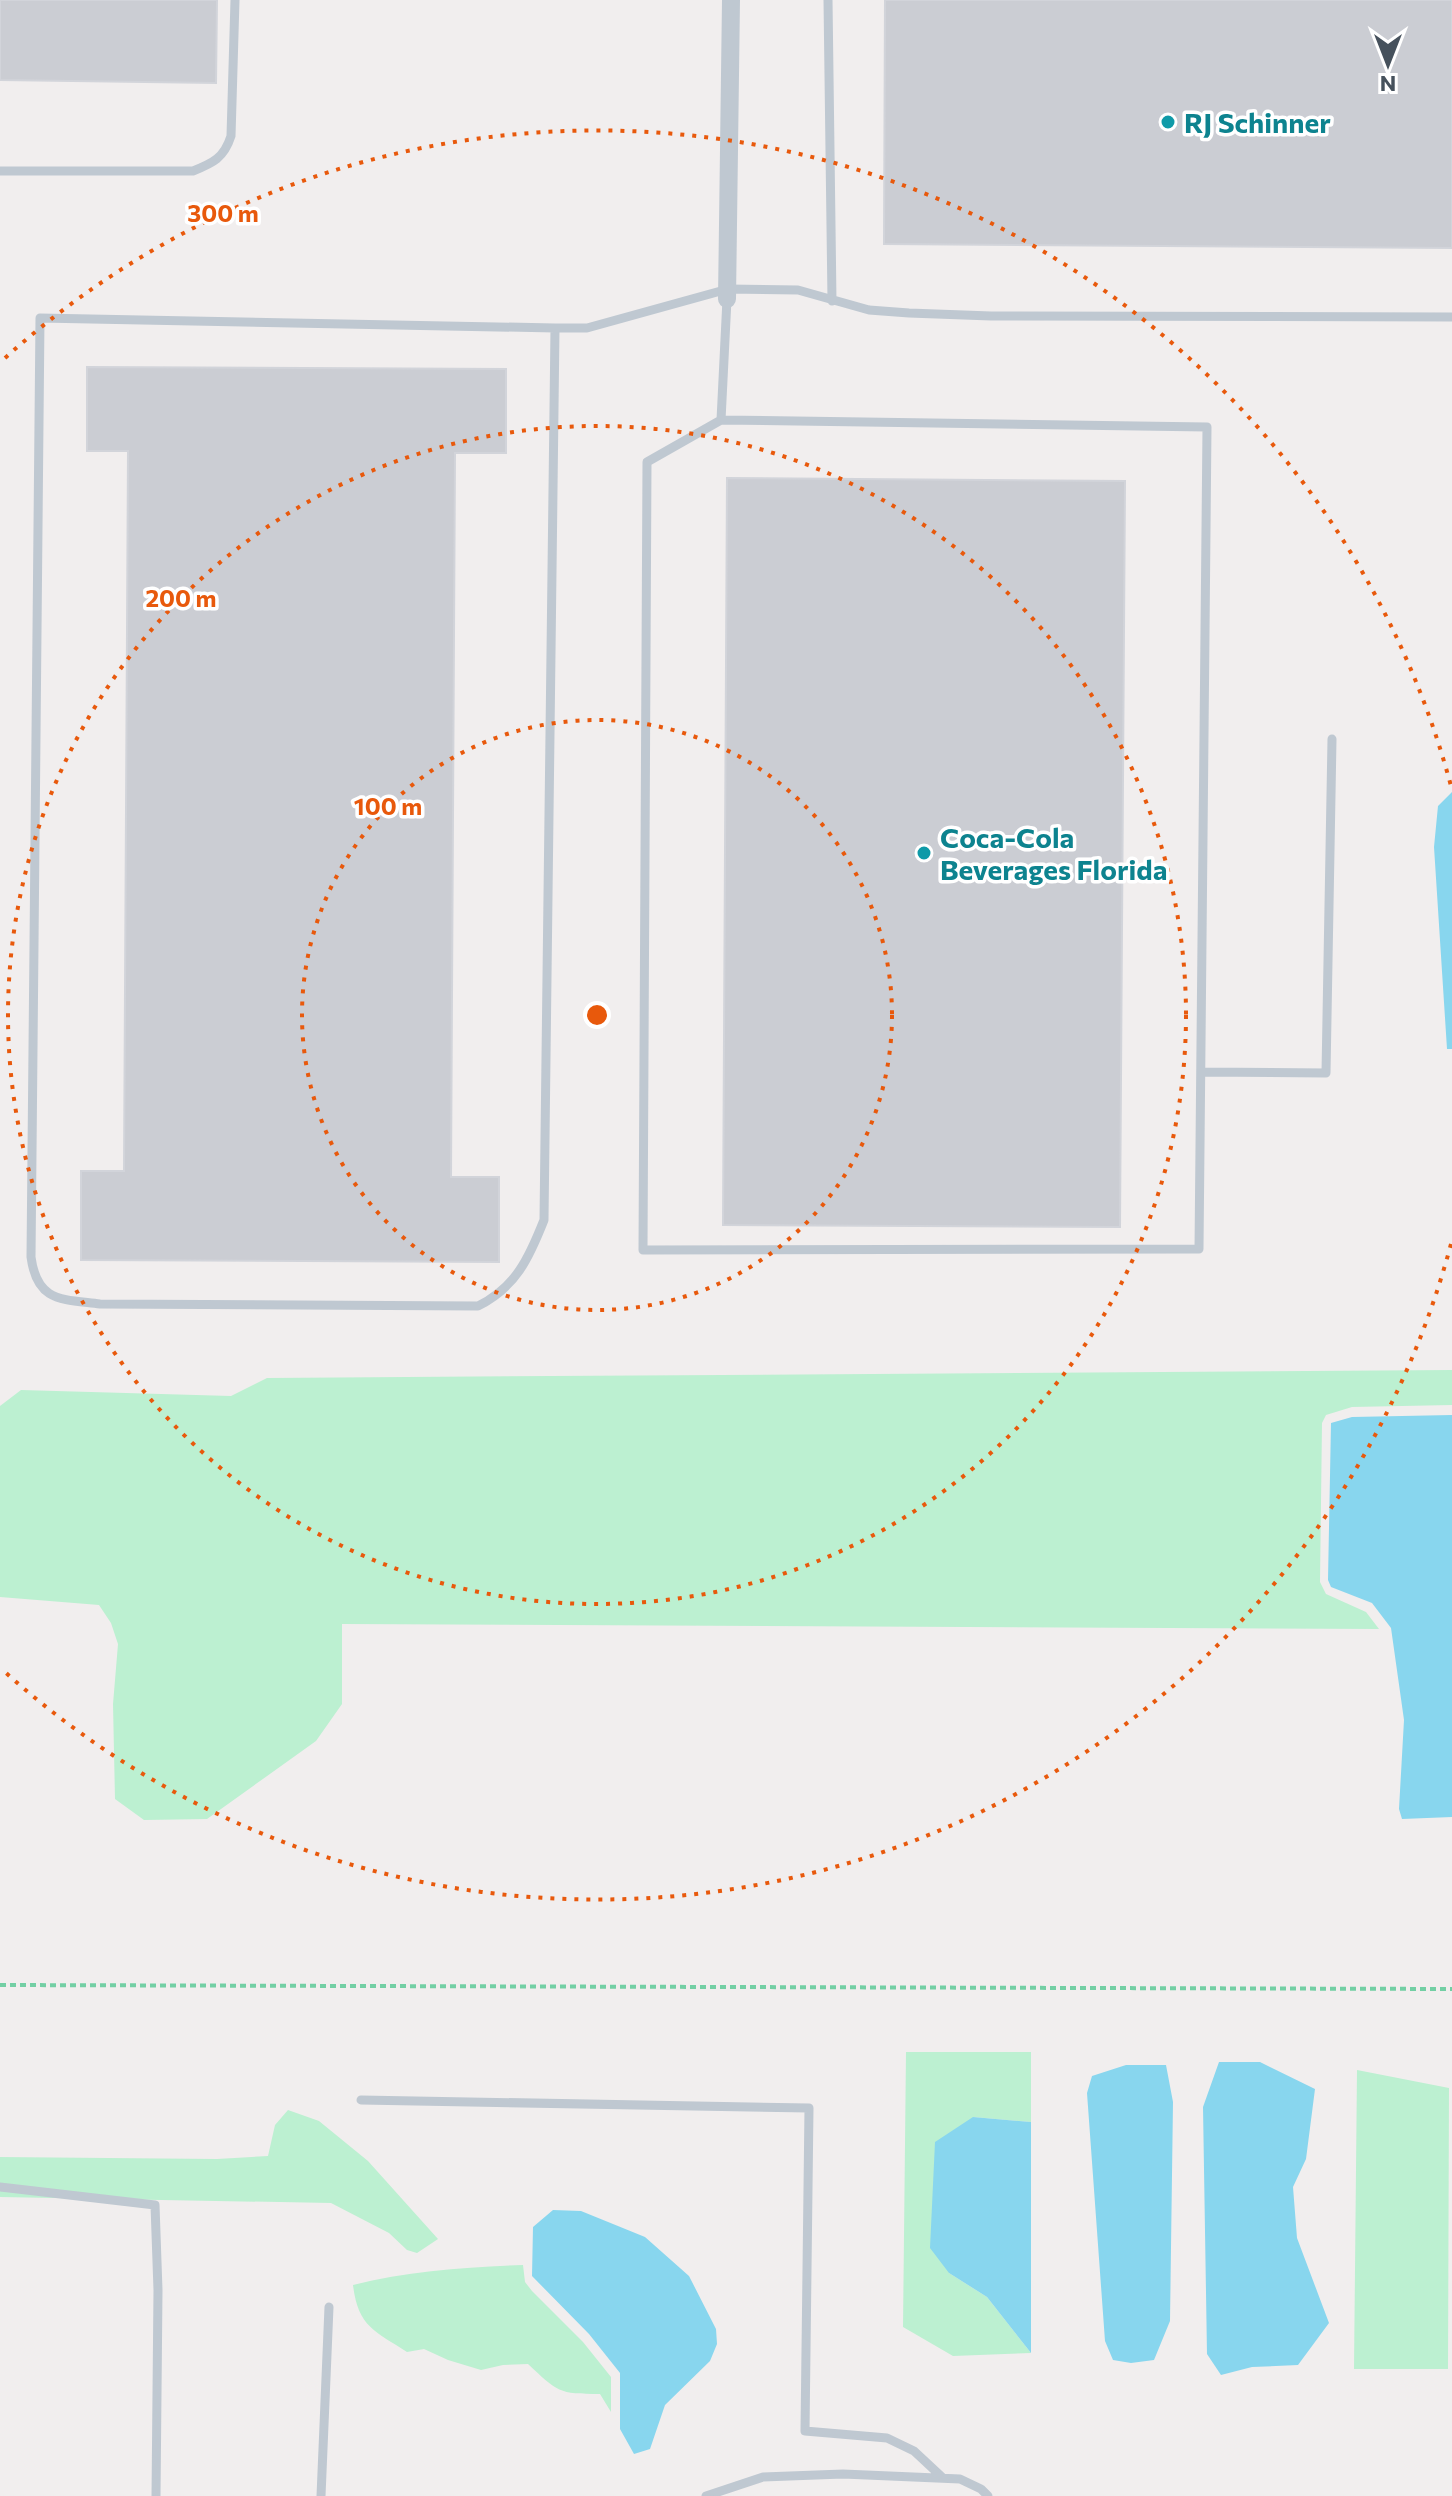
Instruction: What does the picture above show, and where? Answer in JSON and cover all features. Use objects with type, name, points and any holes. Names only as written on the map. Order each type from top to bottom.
[{"type":"street","points":[[727,294],[731,0]]},
{"type":"lane","points":[[0,171],[193,171],[214,163],[226,152],[231,136],[235,0]]},
{"type":"lane","points":[[828,0],[832,301]]},
{"type":"lane","points":[[555,328],[544,1220],[525,1263],[508,1288],[478,1306],[100,1304],[61,1298],[47,1292],[37,1284],[31,1257],[40,318],[587,328],[727,294],[798,290],[869,310],[991,316],[1452,317]]},
{"type":"lane","points":[[721,420],[727,294]]},
{"type":"lane","points":[[721,420],[1207,427],[1199,1249],[643,1250],[647,462],[721,420]]},
{"type":"lane","points":[[1201,1072],[1326,1073],[1332,739]]},
{"type":"lane","points":[[361,2100],[809,2108],[805,2431],[887,2438],[914,2451],[943,2478]]},
{"type":"lane","points":[[0,2187],[155,2205],[158,2290],[156,2496]]},
{"type":"lane","points":[[321,2496],[329,2307]]},
{"type":"lane","points":[[706,2496],[763,2477],[843,2474],[960,2479],[988,2496]]},
{"type":"path","points":[[0,1985],[1452,1989]]},
{"type":"green space","points":[[1452,1370],[1452,1405],[1352,1407],[1326,1415],[1322,1423],[1320,1582],[1326,1594],[1366,1612],[1379,1629],[342,1624],[342,1704],[316,1741],[207,1819],[144,1820],[115,1799],[113,1704],[118,1644],[111,1623],[99,1605],[0,1597],[0,1406],[21,1390],[231,1396],[267,1378]]},
{"type":"green space","points":[[906,2052],[1031,2052],[1031,2122],[973,2117],[949,2273],[987,2297],[1031,2353],[953,2356],[903,2327]]},
{"type":"green space","points":[[1357,2070],[1449,2088],[1448,2369],[1354,2369]]},
{"type":"green space","points":[[288,2110],[319,2121],[368,2161],[438,2239],[417,2253],[407,2250],[389,2233],[331,2203],[0,2197],[0,2157],[217,2159],[268,2156],[275,2125]]},
{"type":"green space","points":[[523,2265],[525,2282],[532,2291],[583,2342],[611,2377],[611,2412],[600,2394],[560,2390],[528,2364],[481,2370],[424,2349],[407,2352],[370,2326],[355,2299],[353,2285],[395,2276]]},
{"type":"water","points":[[1452,792],[1452,1049],[1447,1049],[1434,847],[1438,806]]},
{"type":"water","points":[[1452,1415],[1452,1817],[1402,1819],[1399,1809],[1404,1720],[1391,1628],[1372,1603],[1331,1587],[1328,1580],[1331,1423],[1352,1417]]},
{"type":"water","points":[[1219,2062],[1260,2062],[1315,2089],[1306,2159],[1293,2187],[1297,2238],[1329,2323],[1298,2365],[1252,2367],[1221,2375],[1207,2354],[1203,2107]]},
{"type":"water","points":[[1126,2065],[1166,2065],[1173,2102],[1170,2321],[1154,2360],[1131,2363],[1113,2360],[1105,2341],[1087,2093],[1092,2076]]},
{"type":"water","points":[[973,2117],[1031,2122],[1031,2353],[987,2297],[949,2273],[930,2248],[935,2142]]},
{"type":"water","points":[[553,2210],[581,2211],[645,2237],[689,2276],[716,2329],[717,2344],[710,2361],[665,2405],[650,2449],[634,2454],[620,2429],[620,2373],[589,2334],[532,2276],[533,2227]]},
{"type":"building","points":[[0,0],[217,0],[216,83],[0,80]]},
{"type":"building","name":"RJ Schinner","points":[[885,0],[1452,0],[1452,248],[884,244]]},
{"type":"building","points":[[87,367],[506,369],[506,453],[455,453],[451,1177],[499,1177],[499,1262],[81,1260],[81,1171],[124,1171],[128,451],[87,451]]},
{"type":"building","name":"Coca-Cola Beverages Florida","points":[[727,478],[1125,481],[1120,1227],[723,1225]]},
{"type":"place","name":"RJ Schinner","points":[[1168,122]]},
{"type":"place","name":"Coca-Cola Beverages Florida","points":[[924,853]]}]
